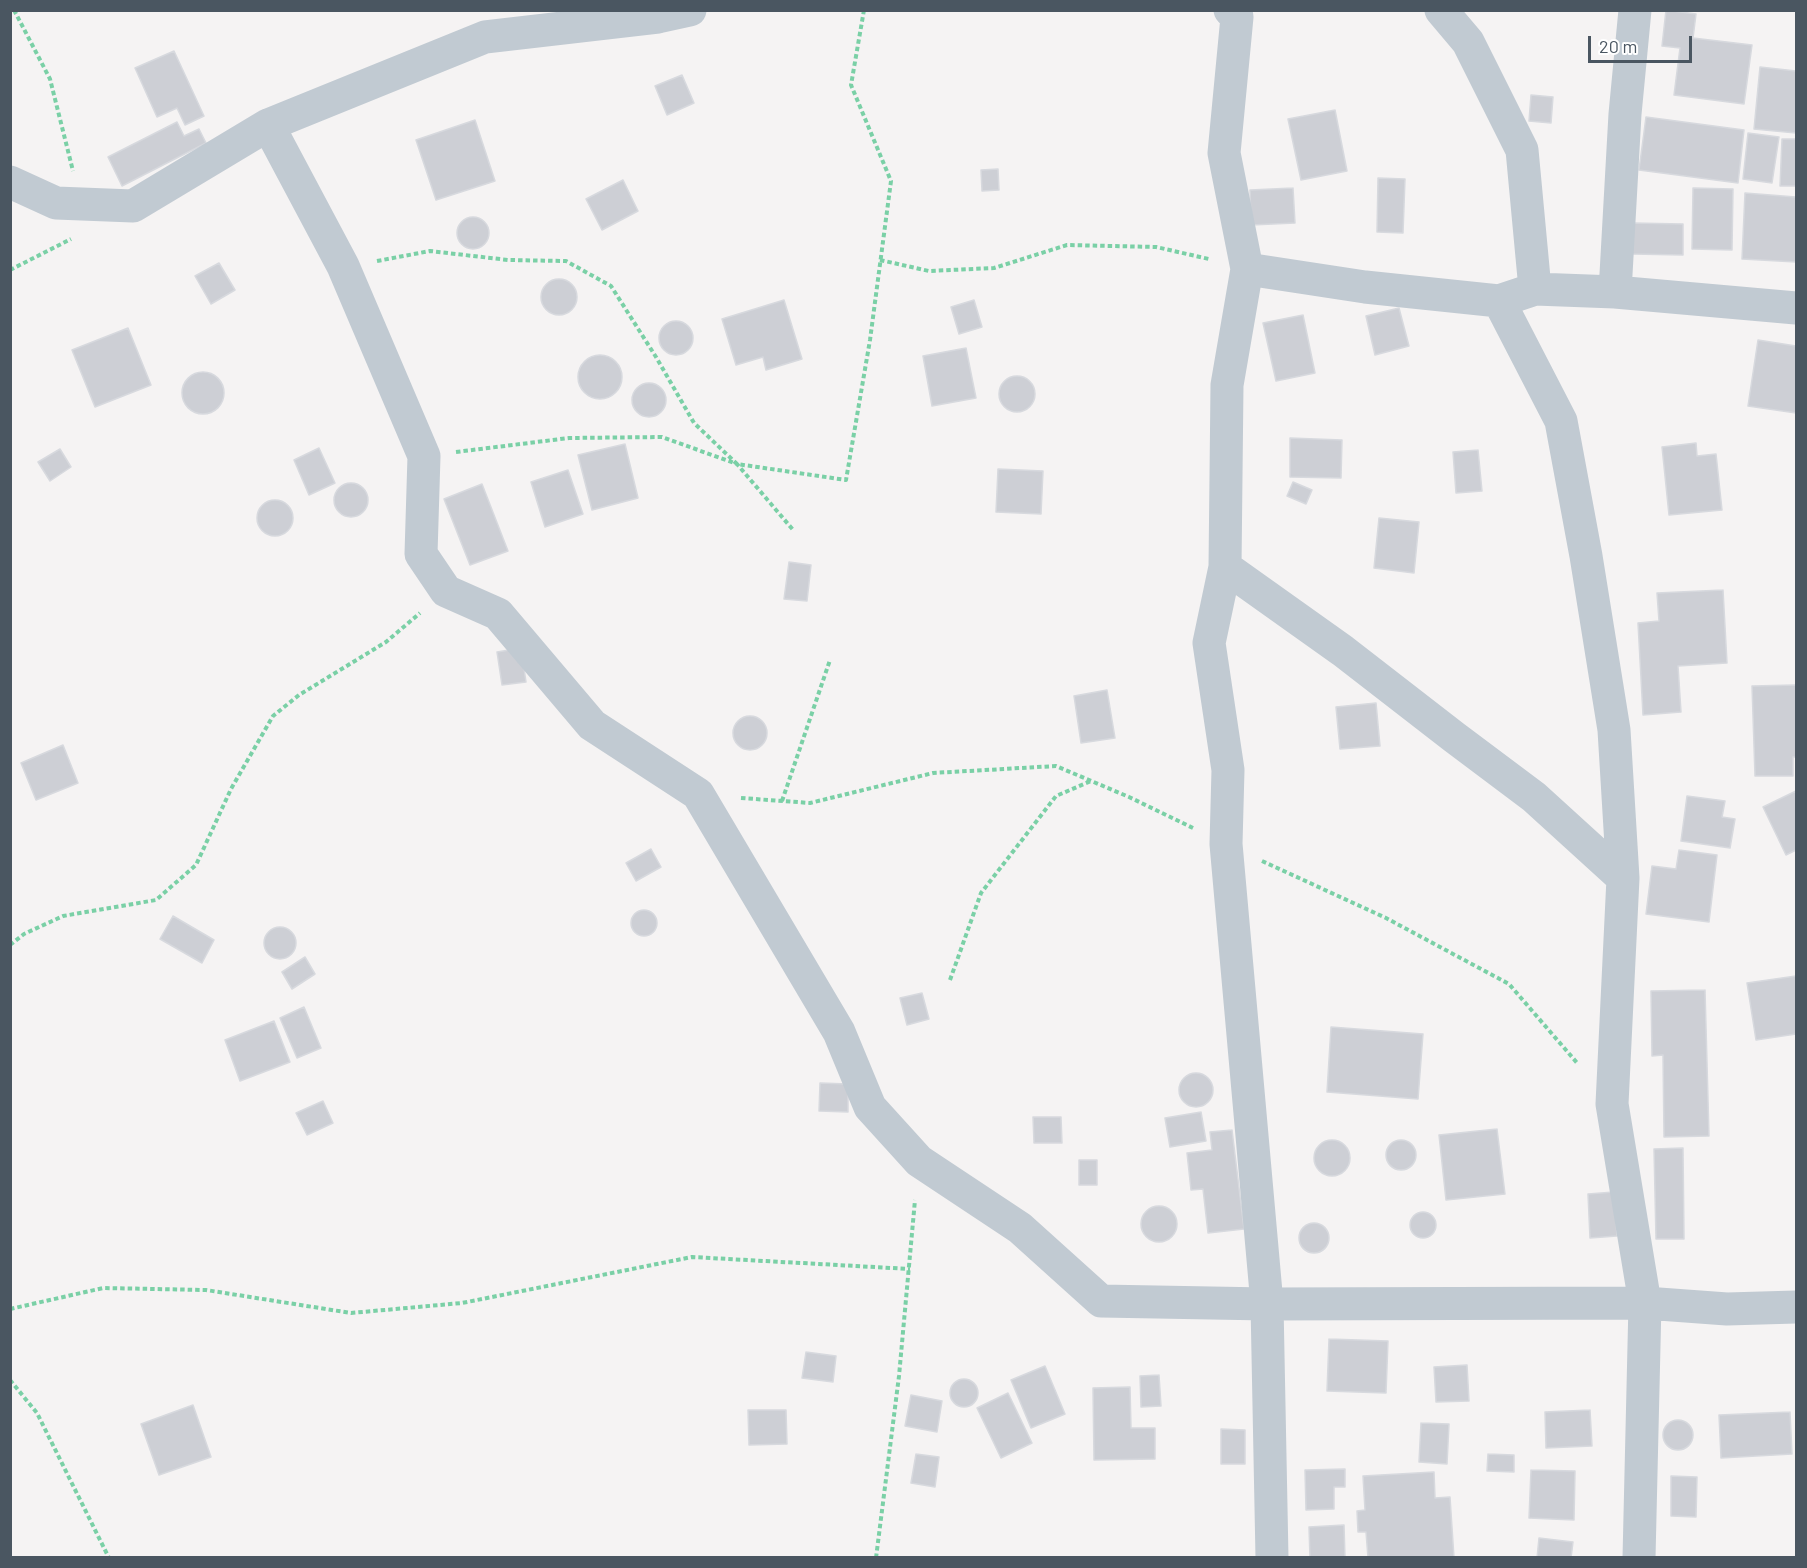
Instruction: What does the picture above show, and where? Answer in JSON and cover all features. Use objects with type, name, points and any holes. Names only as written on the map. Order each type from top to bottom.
[{"type":"street","points":[[10,182],[56,203],[133,206],[268,125],[485,37],[690,10]]},
{"type":"street","points":[[1230,10],[1237,17],[1224,153],[1247,268],[1227,385],[1225,567],[1209,643],[1228,770],[1226,844],[1267,1304],[1272,1557]]},
{"type":"street","points":[[1441,10],[1468,42],[1522,150],[1535,290]]},
{"type":"street","points":[[1615,292],[1625,114],[1635,10]]},
{"type":"street","points":[[268,125],[344,266],[424,456],[420,554],[446,591],[498,614],[592,725],[698,794],[839,1032],[870,1107],[919,1161],[1020,1228],[1101,1300],[1267,1304],[1645,1303],[1727,1309],[1797,1307]]},
{"type":"street","points":[[1247,268],[1365,287],[1498,301],[1535,290],[1615,292],[1797,308]]},
{"type":"street","points":[[1498,301],[1561,421],[1586,556],[1614,730],[1623,878],[1612,1104],[1645,1303],[1639,1557]]},
{"type":"street","points":[[1225,567],[1343,651],[1534,796],[1623,878]]},
{"type":"path","points":[[14,10],[50,79],[81,204]]},
{"type":"path","points":[[424,456],[569,438],[662,437],[737,464],[846,480],[870,340],[891,181],[851,85],[864,10]]},
{"type":"path","points":[[880,260],[929,271],[983,269],[994,268],[1067,245],[1144,246],[1247,268]]},
{"type":"path","points":[[344,266],[430,252],[508,260],[566,261],[611,286],[694,423],[737,464],[794,531]]},
{"type":"path","points":[[10,945],[24,934],[63,916],[156,900],[196,866],[231,789],[273,716],[298,695],[386,642],[446,591]]},
{"type":"path","points":[[782,801],[830,660]]},
{"type":"path","points":[[698,794],[810,804],[933,773],[1056,766],[1129,797],[1386,918],[1509,984],[1612,1104]]},
{"type":"path","points":[[950,980],[981,893],[1056,796],[1092,781]]},
{"type":"path","points":[[876,1557],[899,1376],[919,1161]]},
{"type":"path","points":[[10,1309],[104,1288],[206,1290],[351,1313],[462,1303],[692,1257],[910,1269]]},
{"type":"path","points":[[10,1380],[37,1413],[109,1557]]},
{"type":"building","points":[[1666,10],[1696,14],[1693,38],[1752,45],[1744,104],[1674,95],[1680,48],[1662,46]]},
{"type":"building","points":[[174,51],[204,116],[185,125],[177,108],[157,117],[135,68]]},
{"type":"building","points":[[1760,67],[1796,71],[1796,133],[1754,129]]},
{"type":"building","points":[[682,75],[694,103],[667,115],[655,86]]},
{"type":"building","points":[[1531,95],[1553,97],[1551,123],[1529,121]]},
{"type":"building","points":[[1335,110],[1347,171],[1301,180],[1288,119]]},
{"type":"building","points":[[1646,117],[1744,130],[1738,183],[1639,170]]},
{"type":"building","points":[[475,120],[495,181],[436,200],[416,140]]},
{"type":"building","points":[[177,122],[184,136],[199,129],[206,143],[122,186],[108,157]]},
{"type":"building","points":[[1748,133],[1779,137],[1772,183],[1743,179]]},
{"type":"building","points":[[1782,139],[1796,139],[1796,186],[1780,186]]},
{"type":"building","points":[[998,169],[999,190],[982,191],[981,170]]},
{"type":"building","points":[[1378,178],[1405,179],[1403,233],[1377,232]]},
{"type":"building","points":[[623,180],[638,211],[602,230],[586,199]]},
{"type":"building","points":[[1293,188],[1295,223],[1251,225],[1250,190]]},
{"type":"building","points":[[1693,188],[1733,189],[1732,250],[1692,249]]},
{"type":"building","points":[[1745,193],[1796,197],[1796,262],[1742,259]]},
{"type":"building","points":[[473,217],[484,222],[489,233],[484,244],[473,249],[462,244],[457,233],[462,222]]},
{"type":"building","points":[[1632,223],[1683,224],[1683,255],[1632,254]]},
{"type":"building","points":[[219,263],[235,290],[211,304],[195,276]]},
{"type":"building","points":[[559,279],[572,284],[577,297],[572,310],[559,315],[546,310],[541,297],[546,284]]},
{"type":"building","points":[[784,300],[802,359],[766,370],[763,357],[736,365],[722,319]]},
{"type":"building","points":[[974,300],[982,327],[959,334],[951,307]]},
{"type":"building","points":[[1399,308],[1409,346],[1375,355],[1366,316]]},
{"type":"building","points":[[1303,315],[1315,373],[1276,381],[1263,323]]},
{"type":"building","points":[[676,321],[688,326],[693,338],[688,350],[676,355],[664,350],[659,338],[664,326]]},
{"type":"building","points":[[128,328],[151,385],[95,407],[72,350]]},
{"type":"building","points":[[1758,340],[1796,346],[1796,413],[1748,406]]},
{"type":"building","points":[[966,348],[976,398],[932,406],[923,356]]},
{"type":"building","points":[[600,355],[616,361],[622,377],[616,393],[600,399],[584,393],[578,377],[584,361]]},
{"type":"building","points":[[203,372],[211,373],[218,378],[223,385],[223,401],[218,408],[211,413],[203,414],[195,413],[188,408],[183,401],[182,393],[183,385],[188,378],[195,373]]},
{"type":"building","points":[[1017,376],[1029,382],[1035,394],[1029,406],[1017,412],[1005,406],[999,394],[1005,382]]},
{"type":"building","points":[[649,383],[661,388],[666,400],[661,412],[649,417],[637,412],[632,400],[637,388]]},
{"type":"building","points":[[1290,438],[1342,440],[1341,478],[1290,477]]},
{"type":"building","points":[[1696,443],[1697,456],[1716,454],[1722,510],[1669,515],[1662,447]]},
{"type":"building","points":[[625,444],[638,498],[592,510],[578,455]]},
{"type":"building","points":[[319,448],[335,483],[309,495],[294,460]]},
{"type":"building","points":[[60,449],[71,467],[50,481],[38,462]]},
{"type":"building","points":[[1478,450],[1482,491],[1456,493],[1453,452]]},
{"type":"building","points":[[998,469],[1043,471],[1041,514],[996,512]]},
{"type":"building","points":[[568,470],[583,514],[545,527],[531,482]]},
{"type":"building","points":[[1293,482],[1312,490],[1306,504],[1287,496]]},
{"type":"building","points":[[351,483],[363,488],[368,500],[363,512],[351,517],[339,512],[334,500],[339,488]]},
{"type":"building","points":[[482,484],[508,551],[470,565],[444,499]]},
{"type":"building","points":[[275,500],[287,506],[293,518],[287,530],[275,536],[263,530],[257,518],[263,506]]},
{"type":"building","points":[[1379,518],[1419,522],[1414,573],[1374,568]]},
{"type":"building","points":[[789,562],[811,565],[807,601],[784,599]]},
{"type":"building","points":[[1723,590],[1727,663],[1678,666],[1681,712],[1643,715],[1638,623],[1659,621],[1657,593]]},
{"type":"building","points":[[521,648],[526,682],[502,685],[497,652]]},
{"type":"building","points":[[1796,685],[1796,757],[1793,757],[1793,776],[1755,776],[1752,686]]},
{"type":"building","points":[[1107,690],[1115,738],[1081,743],[1074,696]]},
{"type":"building","points":[[1376,703],[1380,746],[1340,749],[1336,707]]},
{"type":"building","points":[[750,716],[762,721],[767,733],[762,745],[750,750],[738,745],[733,733],[738,721]]},
{"type":"building","points":[[63,745],[78,783],[36,800],[21,763]]},
{"type":"building","points":[[1796,791],[1796,850],[1786,855],[1763,807]]},
{"type":"building","points":[[1687,796],[1725,801],[1722,817],[1735,819],[1730,848],[1681,841]]},
{"type":"building","points":[[651,849],[661,867],[636,881],[626,863]]},
{"type":"building","points":[[1679,850],[1717,855],[1709,922],[1646,914],[1652,866],[1676,869]]},
{"type":"building","points":[[644,910],[653,914],[657,923],[653,932],[644,936],[635,932],[631,923],[635,914]]},
{"type":"building","points":[[173,916],[214,940],[202,963],[160,939]]},
{"type":"building","points":[[280,927],[292,931],[296,943],[292,955],[280,959],[268,955],[264,943],[268,931]]},
{"type":"building","points":[[305,957],[315,974],[292,989],[282,972]]},
{"type":"building","points":[[1796,976],[1796,1034],[1756,1040],[1747,983]]},
{"type":"building","points":[[1705,990],[1709,1136],[1664,1137],[1663,1055],[1652,1056],[1651,991]]},
{"type":"building","points":[[922,993],[929,1019],[907,1025],[900,998]]},
{"type":"building","points":[[304,1007],[321,1048],[297,1058],[280,1018]]},
{"type":"building","points":[[274,1021],[290,1062],[240,1081],[225,1040]]},
{"type":"building","points":[[1331,1027],[1423,1034],[1418,1099],[1327,1092]]},
{"type":"building","points":[[1196,1073],[1208,1078],[1213,1090],[1208,1102],[1196,1107],[1184,1102],[1179,1090],[1184,1078]]},
{"type":"building","points":[[820,1083],[848,1084],[848,1112],[819,1111]]},
{"type":"building","points":[[323,1101],[333,1123],[307,1135],[296,1113]]},
{"type":"building","points":[[1201,1112],[1206,1141],[1170,1147],[1165,1118]]},
{"type":"building","points":[[1033,1117],[1061,1117],[1062,1143],[1034,1143]]},
{"type":"building","points":[[1497,1129],[1505,1194],[1446,1200],[1439,1135]]},
{"type":"building","points":[[1232,1130],[1244,1229],[1208,1233],[1203,1189],[1191,1190],[1187,1153],[1212,1150],[1210,1132]]},
{"type":"building","points":[[1332,1140],[1345,1145],[1350,1158],[1345,1171],[1332,1176],[1319,1171],[1314,1158],[1319,1145]]},
{"type":"building","points":[[1401,1140],[1412,1144],[1416,1155],[1412,1166],[1401,1170],[1390,1166],[1386,1155],[1390,1144]]},
{"type":"building","points":[[1683,1148],[1684,1239],[1656,1239],[1654,1149]]},
{"type":"building","points":[[1079,1160],[1097,1160],[1097,1185],[1079,1185]]},
{"type":"building","points":[[1614,1192],[1617,1236],[1590,1238],[1588,1194]]},
{"type":"building","points":[[1159,1206],[1171,1212],[1177,1224],[1171,1236],[1159,1242],[1147,1236],[1141,1224],[1147,1212]]},
{"type":"building","points":[[1423,1212],[1432,1216],[1436,1225],[1432,1234],[1423,1238],[1414,1234],[1410,1225],[1414,1216]]},
{"type":"building","points":[[1314,1223],[1325,1227],[1329,1238],[1325,1249],[1314,1253],[1303,1249],[1299,1238],[1303,1227]]},
{"type":"building","points":[[1329,1339],[1388,1341],[1386,1393],[1327,1391]]},
{"type":"building","points":[[806,1352],[836,1356],[833,1382],[802,1378]]},
{"type":"building","points":[[1467,1365],[1469,1401],[1436,1402],[1434,1367]]},
{"type":"building","points":[[1045,1366],[1065,1414],[1031,1428],[1011,1380]]},
{"type":"building","points":[[1159,1375],[1161,1406],[1141,1407],[1140,1376]]},
{"type":"building","points":[[964,1379],[974,1383],[978,1393],[974,1403],[964,1407],[954,1403],[950,1393],[954,1383]]},
{"type":"building","points":[[1130,1387],[1131,1428],[1155,1428],[1155,1459],[1094,1460],[1093,1388]]},
{"type":"building","points":[[1008,1393],[1032,1443],[1001,1458],[977,1408]]},
{"type":"building","points":[[911,1395],[942,1401],[937,1432],[905,1426]]},
{"type":"building","points":[[193,1405],[211,1457],[159,1475],[141,1424]]},
{"type":"building","points":[[748,1410],[786,1410],[787,1444],[749,1445]]},
{"type":"building","points":[[1590,1410],[1592,1446],[1546,1448],[1545,1412]]},
{"type":"building","points":[[1790,1412],[1792,1454],[1721,1458],[1719,1415]]},
{"type":"building","points":[[1678,1420],[1688,1425],[1693,1435],[1688,1445],[1678,1450],[1668,1445],[1663,1435],[1668,1425]]},
{"type":"building","points":[[1421,1423],[1449,1424],[1447,1464],[1419,1462]]},
{"type":"building","points":[[1221,1429],[1245,1430],[1245,1464],[1221,1464]]},
{"type":"building","points":[[916,1454],[939,1457],[935,1487],[911,1483]]},
{"type":"building","points":[[1488,1454],[1514,1455],[1514,1472],[1487,1471]]},
{"type":"building","points":[[1345,1469],[1345,1487],[1334,1487],[1334,1509],[1306,1510],[1305,1470]]},
{"type":"building","points":[[1531,1470],[1575,1471],[1574,1520],[1529,1518]]},
{"type":"building","points":[[1434,1472],[1435,1498],[1450,1497],[1454,1558],[1368,1558],[1366,1532],[1358,1532],[1357,1511],[1365,1510],[1363,1476]]},
{"type":"building","points":[[1671,1476],[1697,1477],[1696,1517],[1671,1516]]},
{"type":"building","points":[[1344,1525],[1345,1558],[1310,1558],[1309,1527]]},
{"type":"building","points":[[1539,1538],[1573,1542],[1571,1558],[1537,1558]]}]
